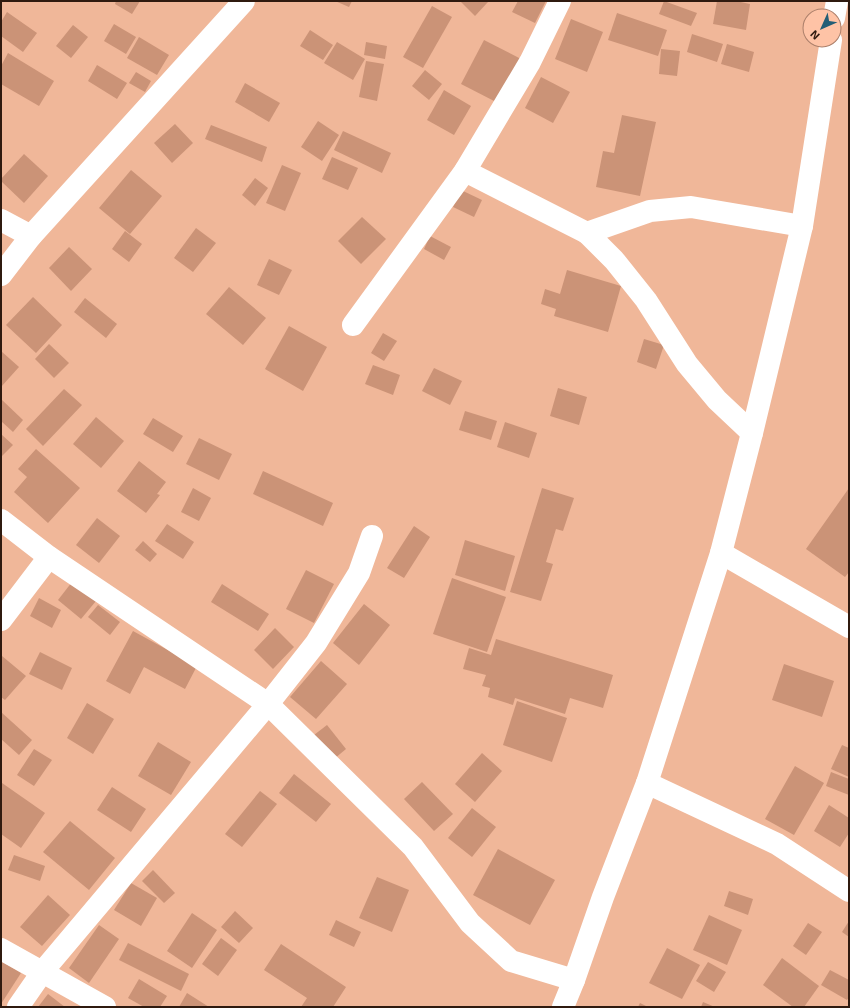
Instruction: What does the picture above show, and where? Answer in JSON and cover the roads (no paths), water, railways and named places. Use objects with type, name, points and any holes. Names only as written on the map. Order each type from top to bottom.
[{"type":"street","points":[[1,275],[31,236],[244,1]]},
{"type":"street","points":[[352,325],[465,170],[530,62],[560,1]]},
{"type":"street","points":[[563,1007],[647,782],[721,553],[752,433],[802,226],[829,48]]},
{"type":"street","points":[[465,170],[587,233],[614,260],[646,300],[692,370],[717,400],[752,433]]},
{"type":"street","points":[[587,233],[650,211],[690,207],[802,226]]},
{"type":"street","points":[[1,220],[31,236]]},
{"type":"street","points":[[1,520],[49,557],[268,704],[413,847],[470,923],[511,961],[574,980]]},
{"type":"street","points":[[18,1007],[43,971],[268,704],[316,643],[359,573],[372,536]]},
{"type":"street","points":[[721,553],[849,627]]},
{"type":"street","points":[[1,620],[49,557]]},
{"type":"street","points":[[647,782],[777,844],[849,891]]},
{"type":"street","points":[[1,949],[43,971],[105,1007]]}]
